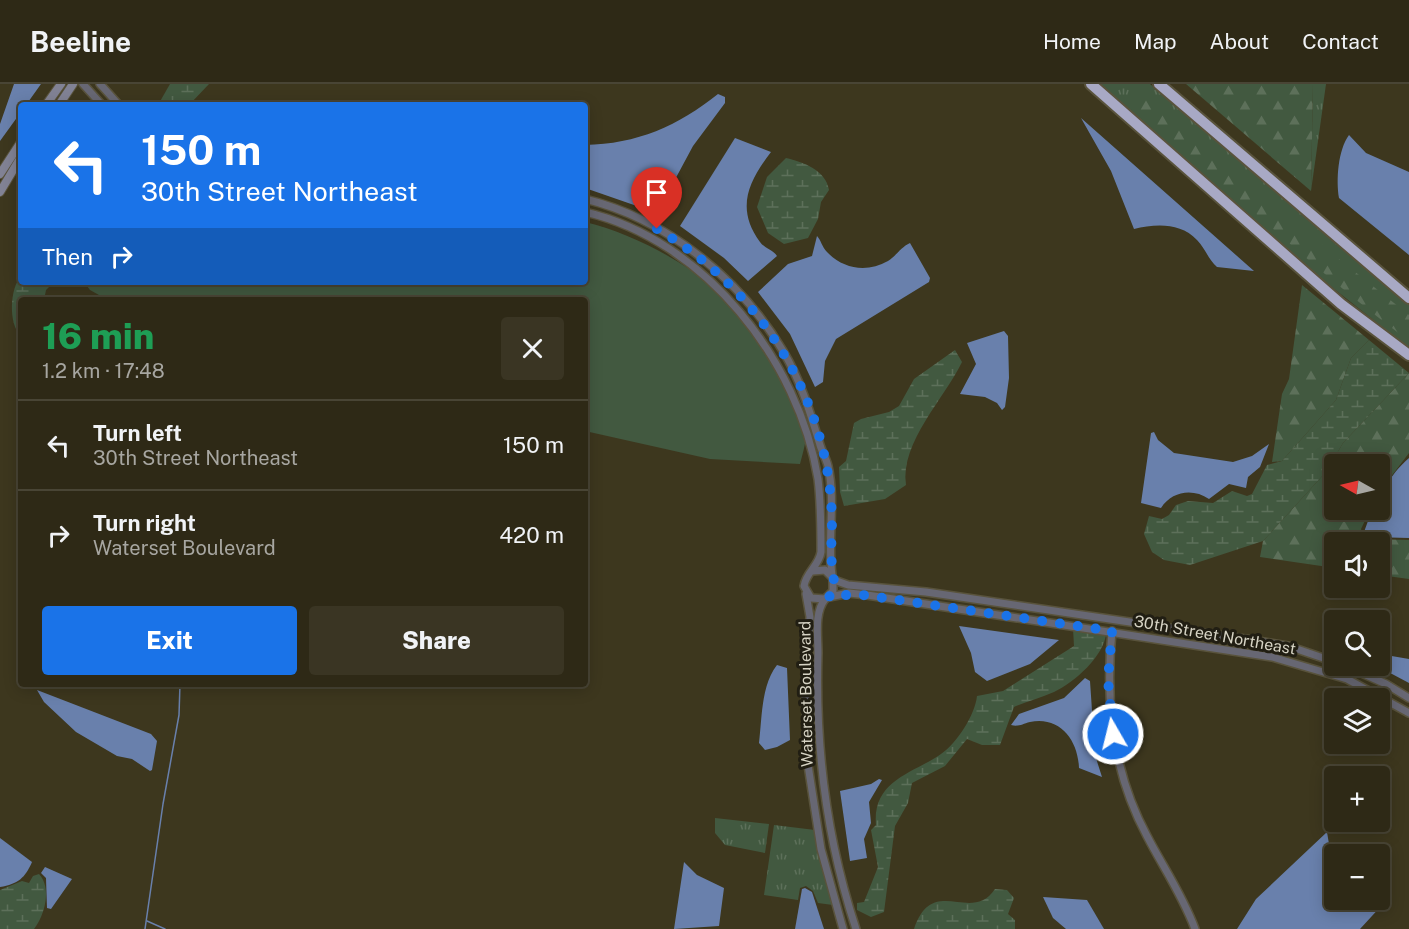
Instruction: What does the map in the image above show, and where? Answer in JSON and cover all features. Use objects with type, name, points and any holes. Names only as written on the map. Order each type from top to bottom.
[{"type":"highway","points":[[1091,84],[1316,282],[1409,355]]},
{"type":"highway","points":[[1159,84],[1409,298]]},
{"type":"main road","points":[[48,102],[61,84]]},
{"type":"main road","points":[[61,102],[73,84]]},
{"type":"main road","points":[[0,174],[18,147]]},
{"type":"main road","points":[[0,192],[18,162]]},
{"type":"street","points":[[83,84],[99,102]]},
{"type":"street","points":[[100,84],[116,102]]},
{"type":"street","points":[[588,200],[648,224],[703,259],[741,294],[780,346],[808,403],[828,467],[832,505],[834,591],[827,598],[816,600],[806,594],[804,580],[813,571],[821,552],[819,494],[814,459],[788,387],[760,337],[728,298],[679,256],[636,230],[588,213]]},
{"type":"street","points":[[813,571],[825,570],[833,578]]},
{"type":"street","name":"30th Street Northeast","points":[[833,578],[848,585],[915,591],[1288,646],[1324,658]]},
{"type":"street","name":"Waterset Boulevard","points":[[806,594],[810,617],[805,686],[808,765],[821,849],[843,929]]},
{"type":"street","name":"30th Street Northeast","points":[[827,598],[856,594],[1112,631],[1293,662],[1347,679],[1409,713]]},
{"type":"street","name":"Waterset Boulevard","points":[[827,598],[819,615],[817,709],[820,771],[831,840],[856,929]]},
{"type":"street","points":[[1112,631],[1108,680],[1109,703],[1120,768],[1146,834],[1180,894],[1195,929]]},
{"type":"street","points":[[1368,676],[1409,698]]},
{"type":"green space","points":[[170,84],[209,84],[192,102],[160,102]]},
{"type":"green space","points":[[1100,84],[1150,84],[1409,305],[1409,348],[1305,266]]},
{"type":"green space","points":[[1186,84],[1313,84],[1311,191]]},
{"type":"green space","points":[[1313,84],[1326,84],[1311,191]]},
{"type":"green space","points":[[1148,98],[1155,100],[1334,255],[1409,315],[1409,341],[1332,280],[1135,110],[1136,105]]},
{"type":"green space","points":[[786,158],[819,172],[829,190],[821,202],[818,219],[808,238],[784,244],[768,233],[757,207],[767,177]]},
{"type":"green space","points":[[588,223],[653,248],[715,287],[740,314],[785,381],[803,423],[806,438],[800,464],[710,459],[588,432],[588,297],[103,297],[90,290],[86,285],[588,285]]},
{"type":"green space","points":[[18,280],[18,285],[51,285],[46,290],[45,297],[18,297],[18,332],[12,315]]},
{"type":"green space","points":[[1302,285],[1369,340],[1351,358],[1336,400],[1282,461],[1272,462],[1282,394],[1289,379]]},
{"type":"green space","points":[[1369,340],[1409,373],[1343,443],[1337,454],[1324,454],[1324,474],[1263,541],[1190,565],[1164,560],[1152,552],[1144,534],[1149,516],[1162,519],[1169,515],[1176,505],[1188,501],[1213,503],[1232,491],[1247,496],[1252,494],[1267,465],[1282,461],[1336,400],[1351,358]]},
{"type":"green space","points":[[955,350],[962,362],[917,437],[906,469],[906,485],[885,499],[844,506],[840,492],[839,467],[846,461],[854,423],[889,412],[899,406],[914,379]]},
{"type":"green space","points":[[1409,373],[1409,453],[1390,478],[1390,454],[1337,454],[1343,443]]},
{"type":"green space","points":[[1324,474],[1324,520],[1365,520],[1362,532],[1324,532],[1324,566],[1260,557],[1263,541]]},
{"type":"green space","points":[[1390,540],[1409,540],[1409,579],[1390,576]]},
{"type":"green space","points":[[1073,628],[1106,633],[1094,659],[1062,688],[1014,707],[1000,745],[982,745],[967,739],[945,766],[912,783],[908,803],[895,826],[884,912],[871,917],[857,910],[857,903],[864,902],[878,867],[871,830],[876,825],[877,810],[888,788],[897,780],[941,754],[953,743],[969,720],[977,696],[1003,691],[1074,646]]},
{"type":"green space","points":[[715,818],[769,824],[765,853],[725,845],[715,833]]},
{"type":"green space","points":[[774,825],[815,830],[833,905],[818,903],[813,891],[806,886],[800,888],[798,900],[764,895]]},
{"type":"green space","points":[[39,874],[45,887],[46,902],[34,929],[0,929],[0,890],[22,881],[29,883],[33,876]]},
{"type":"green space","points":[[995,889],[1007,890],[1014,898],[1008,914],[1015,920],[1015,929],[914,929],[922,913],[931,904],[942,901],[975,903],[985,899]]},
{"type":"water","points":[[14,84],[41,84],[28,102],[18,102],[18,116],[0,141],[0,124]]},
{"type":"water","points":[[718,94],[725,97],[725,103],[693,146],[657,213],[588,189],[588,145],[639,137],[672,124]]},
{"type":"water","points":[[1081,118],[1254,271],[1217,267],[1197,240],[1175,227],[1150,226],[1134,229],[1111,171]]},
{"type":"water","points":[[1349,135],[1366,153],[1409,172],[1409,255],[1339,198],[1339,165],[1342,149]]},
{"type":"water","points":[[735,138],[771,152],[751,184],[747,206],[752,230],[762,244],[777,256],[748,281],[724,258],[680,226]]},
{"type":"water","points":[[817,236],[833,258],[848,265],[864,268],[888,261],[910,243],[930,278],[929,282],[836,339],[825,361],[823,382],[815,387],[790,334],[758,292],[788,264],[812,256]]},
{"type":"water","points":[[1004,331],[1008,336],[1009,378],[1005,407],[1002,410],[997,403],[985,397],[960,394],[976,364],[967,343]]},
{"type":"water","points":[[1154,432],[1158,440],[1174,453],[1233,462],[1252,456],[1269,444],[1260,467],[1248,477],[1246,488],[1229,484],[1209,499],[1196,493],[1183,493],[1171,498],[1161,508],[1141,503],[1151,433]]},
{"type":"water","points":[[1409,458],[1409,538],[1390,538],[1390,532],[1364,532],[1368,520],[1390,520],[1390,480]]},
{"type":"water","points":[[959,626],[1059,640],[1030,664],[987,681],[975,672],[971,653]]},
{"type":"water","points":[[1390,656],[1409,659],[1409,683],[1390,673]]},
{"type":"water","points":[[777,665],[787,668],[790,740],[765,750],[759,743],[763,702],[768,682]]},
{"type":"water","points":[[1085,678],[1090,681],[1095,755],[1102,777],[1079,768],[1071,740],[1058,727],[1041,721],[1011,725],[1019,714],[1064,698]]},
{"type":"water","points":[[37,690],[151,734],[157,741],[152,770],[150,771],[132,759],[117,756],[76,732],[44,702]]},
{"type":"water","points":[[879,779],[882,780],[869,802],[871,823],[864,839],[867,858],[850,861],[840,791],[871,784]]},
{"type":"water","points":[[1327,832],[1329,844],[1324,844],[1324,910],[1377,910],[1360,929],[1237,929],[1256,899]]},
{"type":"water","points":[[0,838],[32,862],[20,879],[0,887]]},
{"type":"water","points":[[684,862],[697,875],[724,888],[719,926],[674,929]]},
{"type":"water","points":[[45,867],[72,879],[51,909],[47,908],[46,878],[41,873]]},
{"type":"water","points":[[805,888],[812,892],[824,929],[795,929],[802,889]]},
{"type":"water","points":[[1043,897],[1087,900],[1104,929],[1066,929],[1053,918]]},
{"type":"waterway","points":[[145,929],[163,804],[179,715],[180,687]]},
{"type":"waterway","points":[[147,921],[165,929]]},
{"type":"route","points":[[657,229],[703,259],[741,294],[784,352],[796,376],[817,428],[831,483],[833,526],[831,566],[835,586],[829,597],[856,594],[1112,631],[1108,680],[1113,734]]}]
